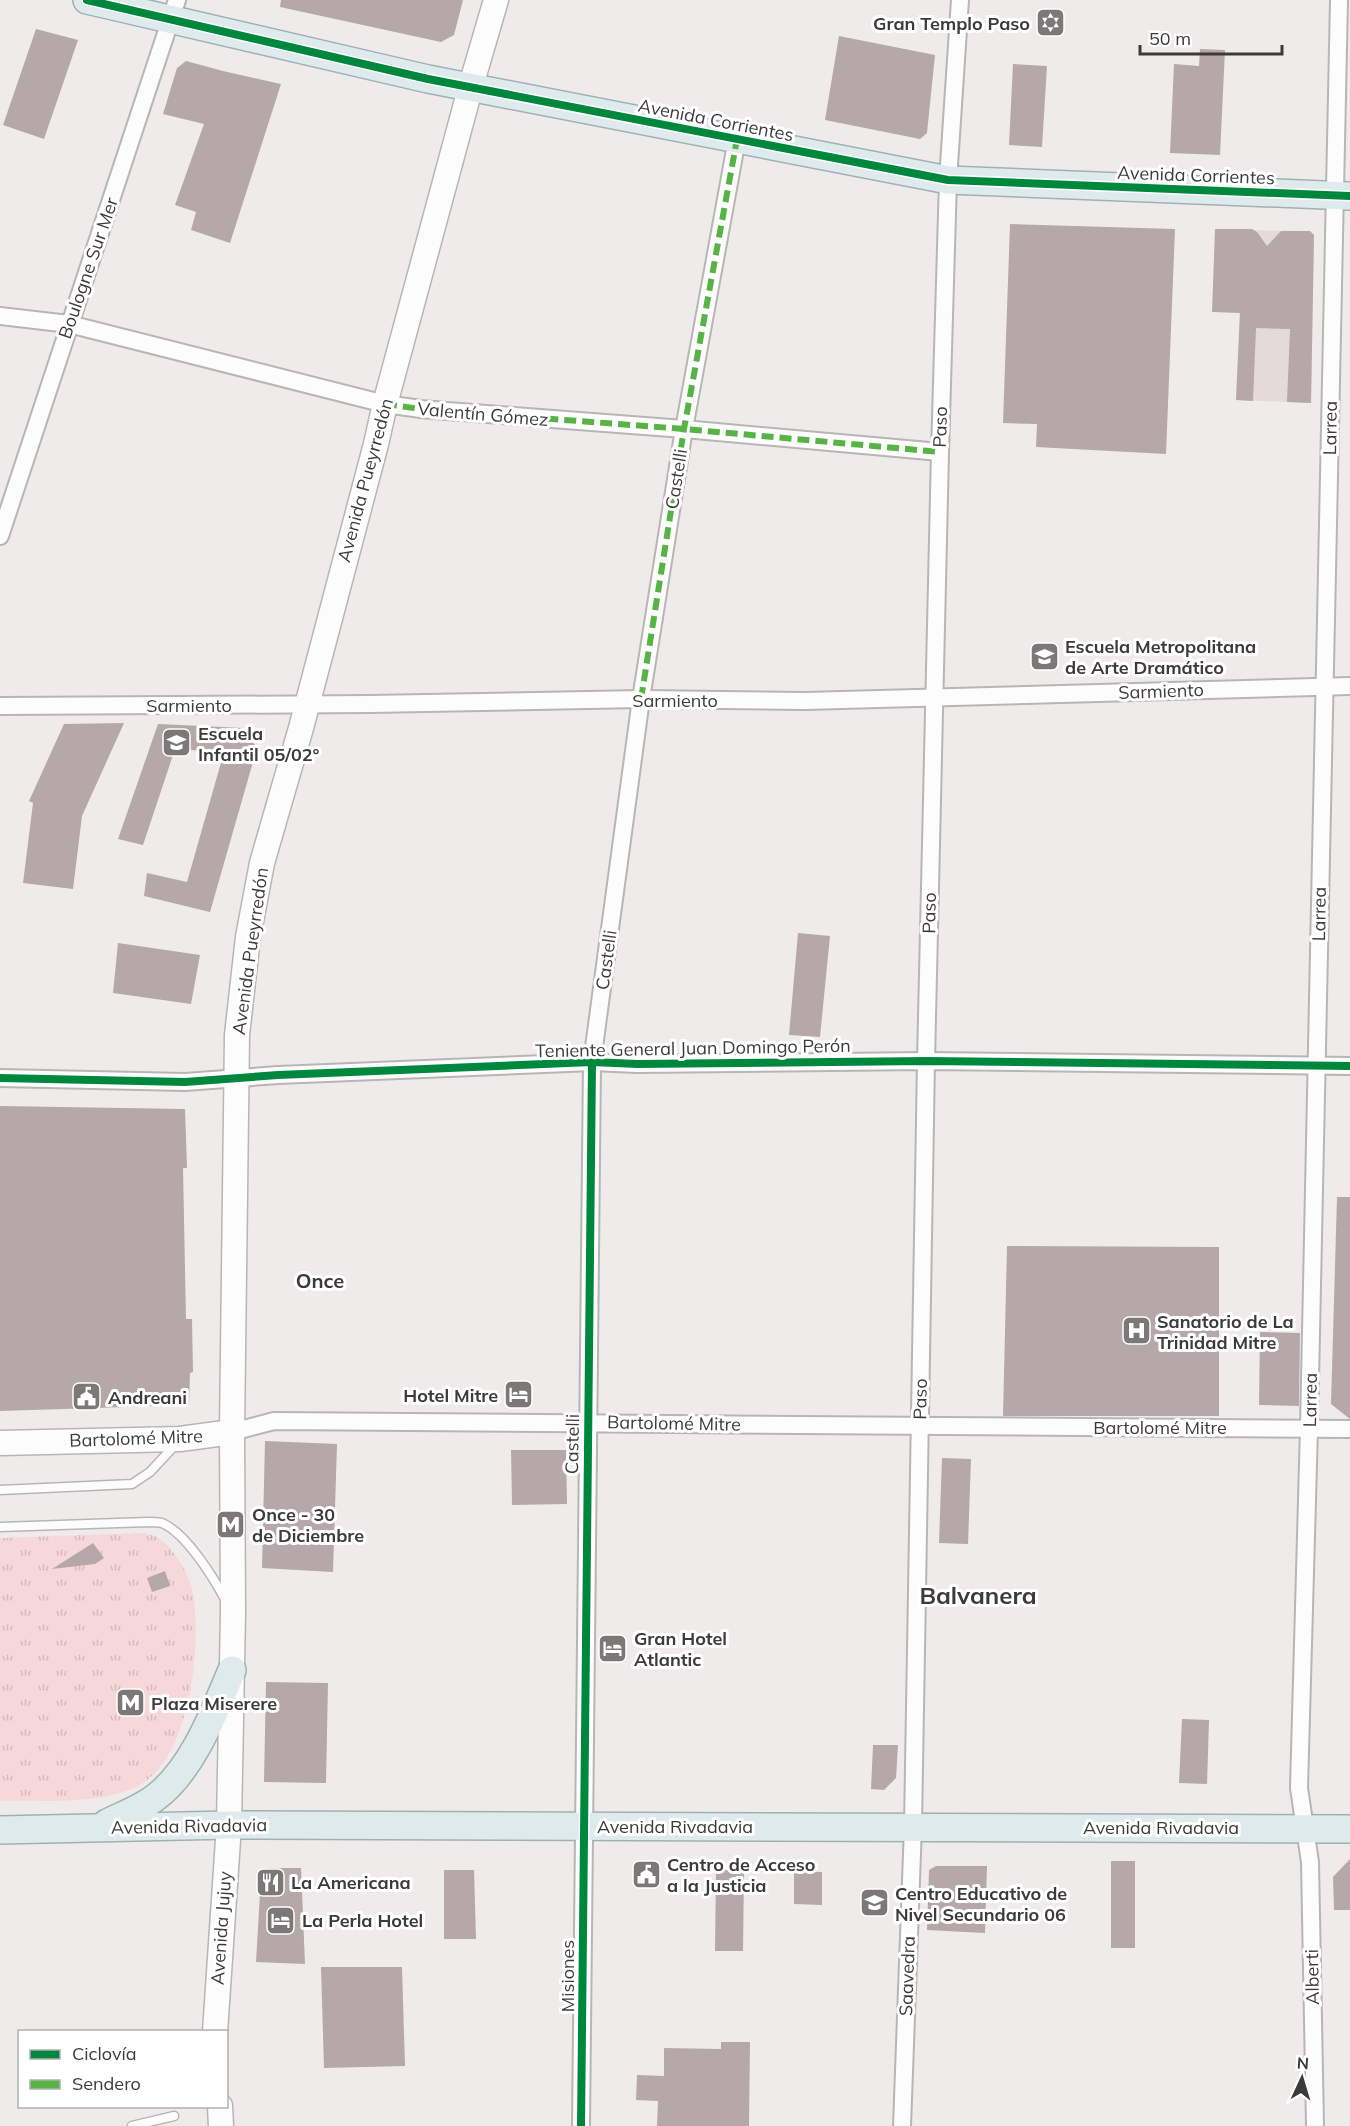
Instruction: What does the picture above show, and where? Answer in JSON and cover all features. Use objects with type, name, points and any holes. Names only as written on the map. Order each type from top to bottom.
[{"type":"main road","name":"Avenida Corrientes","points":[[87,0],[174,10],[470,88],[948,180],[1342,195]]},
{"type":"main road","name":"Avenida Pueyrredón","points":[[229,1825],[233,1612],[232,1432],[236,1077],[237,1035],[243,978],[259,878],[279,799],[308,703],[385,404],[496,0]]},
{"type":"main road","name":"Bartolomé Mitre","points":[[0,1443],[180,1439],[232,1432]]},
{"type":"main road","points":[[98,1827],[156,1798],[174,1781],[205,1728],[232,1670]]},
{"type":"main road","name":"Avenida Rivadavia","points":[[0,1830],[229,1825],[1350,1829]]},
{"type":"main road","name":"Avenida Jujuy","points":[[215,2030],[229,1825]]},
{"type":"main road","points":[[220,2108],[221,2126]]},
{"type":"street","name":"Paso","points":[[913,1826],[926,1061],[940,452],[948,180],[960,0]]},
{"type":"street","name":"Larrea","points":[[1306,1828],[1299,1788],[1309,1428],[1324,686],[1342,195],[1339,0]]},
{"type":"street","name":"Boulogne Sur Mer","points":[[0,536],[174,10]]},
{"type":"street","name":"Castelli","points":[[583,1826],[592,1062],[641,699],[684,429],[737,139]]},
{"type":"street","name":"Valentín Gómez","points":[[0,316],[69,324],[385,404],[433,410],[940,452]]},
{"type":"street","name":"Sarmiento","points":[[0,706],[641,699],[804,701],[1350,686]]},
{"type":"street","name":"Teniente General Juan Domingo Perón","points":[[0,1078],[185,1082],[236,1077],[592,1062],[637,1064],[926,1061],[1350,1066]]},
{"type":"street","name":"Bartolomé Mitre","points":[[232,1432],[274,1421],[1350,1429]]},
{"type":"street","name":"Misiones","points":[[581,2126],[583,1826]]},
{"type":"street","name":"Saavedra","points":[[902,2126],[913,1826]]},
{"type":"street","name":"Alberti","points":[[1306,1828],[1310,1862],[1315,2126]]},
{"type":"lane","points":[[0,1490],[132,1484],[150,1472],[180,1439]]},
{"type":"lane","points":[[0,1527],[162,1523],[188,1544],[198,1556],[233,1612]]},
{"type":"lane","points":[[132,2126],[156,2123],[174,2116]]},
{"type":"shaded area","points":[[1243,230],[1308,231],[1314,237],[1311,403],[1236,400]]},
{"type":"green space","name":"Plaza Miserere","points":[[140,1533],[155,1536],[166,1544],[182,1565],[192,1589],[196,1636],[194,1665],[190,1694],[172,1747],[159,1768],[143,1783],[128,1790],[93,1799],[0,1801],[0,1538]]},
{"type":"building","points":[[281,0],[463,0],[454,35],[441,42],[280,7]]},
{"type":"building","points":[[36,29],[78,40],[44,139],[3,125]]},
{"type":"building","points":[[839,36],[935,55],[927,133],[920,139],[825,120]]},
{"type":"building","points":[[1200,49],[1225,50],[1220,155],[1170,153],[1174,64],[1199,66]]},
{"type":"building","points":[[186,61],[281,84],[230,243],[191,230],[196,212],[175,205],[204,124],[163,114],[177,68]]},
{"type":"building","points":[[1013,64],[1047,66],[1042,147],[1009,145]]},
{"type":"building","points":[[1010,224],[1175,229],[1166,454],[1036,447],[1037,424],[1003,423]]},
{"type":"building","points":[[1215,229],[1252,229],[1267,246],[1281,231],[1310,231],[1314,235],[1311,403],[1287,402],[1290,329],[1256,328],[1253,401],[1236,400],[1240,313],[1212,312]]},
{"type":"building","points":[[124,723],[82,816],[73,889],[23,883],[33,803],[29,801],[64,724]]},
{"type":"building","points":[[158,724],[243,728],[257,748],[210,912],[144,896],[147,873],[187,882],[224,752],[175,749],[143,845],[118,839]]},
{"type":"building","points":[[798,933],[830,936],[820,1037],[789,1035]]},
{"type":"building","points":[[118,943],[200,955],[191,1004],[113,993]]},
{"type":"building","points":[[0,1106],[185,1109],[187,1168],[183,1168],[186,1319],[192,1319],[193,1372],[190,1373],[189,1405],[0,1411]]},
{"type":"building","points":[[1337,1197],[1350,1197],[1350,1419],[1331,1404]]},
{"type":"building","name":"Sanatorio de La Trinidad Mitre","points":[[1007,1246],[1219,1247],[1219,1416],[1003,1416]]},
{"type":"building","points":[[1260,1332],[1300,1333],[1299,1406],[1259,1405]]},
{"type":"building","points":[[265,1441],[337,1444],[333,1572],[262,1568]]},
{"type":"building","points":[[511,1450],[566,1450],[567,1504],[512,1505]]},
{"type":"building","points":[[942,1458],[971,1459],[968,1544],[939,1543]]},
{"type":"building","points":[[93,1543],[104,1558],[95,1564],[52,1569]]},
{"type":"building","points":[[165,1571],[170,1586],[152,1592],[147,1578]]},
{"type":"building","points":[[266,1682],[328,1683],[326,1783],[264,1782]]},
{"type":"building","points":[[1182,1719],[1209,1720],[1207,1784],[1179,1783]]},
{"type":"building","points":[[873,1745],[898,1745],[896,1778],[884,1790],[871,1789]]},
{"type":"building","points":[[1350,1859],[1350,1910],[1334,1910],[1333,1877]]},
{"type":"building","points":[[1111,1861],[1135,1861],[1135,1948],[1111,1948]]},
{"type":"building","points":[[936,1866],[987,1866],[985,1933],[927,1930],[929,1870]]},
{"type":"building","name":"La Perla Hotel","points":[[267,1868],[301,1868],[305,1964],[256,1962],[261,1877]]},
{"type":"building","points":[[444,1870],[474,1870],[476,1939],[444,1939]]},
{"type":"building","points":[[716,1870],[744,1870],[743,1951],[715,1951]]},
{"type":"building","points":[[794,1871],[822,1872],[822,1905],[794,1904]]},
{"type":"building","points":[[321,1967],[402,1967],[405,2066],[324,2068]]},
{"type":"building","points":[[721,2042],[750,2042],[749,2126],[657,2126],[658,2101],[636,2100],[637,2075],[664,2076],[664,2048],[721,2049]]},
{"type":"marked path","points":[[641,699],[684,429],[737,139]]},
{"type":"marked path","points":[[385,404],[421,409],[940,452]]},
{"type":"cycle path","points":[[87,0],[428,79],[948,180],[1350,196]]},
{"type":"cycle path","points":[[0,1078],[185,1082],[278,1075],[592,1062],[637,1064],[926,1061],[1350,1066]]},
{"type":"cycle path","points":[[581,2126],[592,1062]]},
{"type":"place","name":"Gran Templo Paso","points":[[1051,23]]},
{"type":"place","name":"Escuela Metropolitana de Arte Dramático","points":[[1044,656]]},
{"type":"place","name":"Escuela Infantil 05/02°","points":[[177,743]]},
{"type":"place","name":"Sanatorio de La Trinidad Mitre","points":[[1136,1331]]},
{"type":"place","name":"Hotel Mitre","points":[[519,1395]]},
{"type":"place","name":"Andreani","points":[[87,1397]]},
{"type":"place","name":"Once - 30 de Diciembre","points":[[231,1524]]},
{"type":"place","name":"Gran Hotel Atlantic","points":[[613,1648]]},
{"type":"place","name":"Plaza Miserere","points":[[130,1703]]},
{"type":"place","name":"Centro de Acceso a la Justicia","points":[[646,1874]]},
{"type":"place","name":"La Americana","points":[[270,1882]]},
{"type":"place","name":"Centro Educativo de Nivel Secundario 06","points":[[874,1903]]},
{"type":"place","name":"La Perla Hotel","points":[[281,1920]]},
{"type":"district","name":"Once","points":[[320,1280]]},
{"type":"district","name":"Balvanera","points":[[978,1595]]}]
